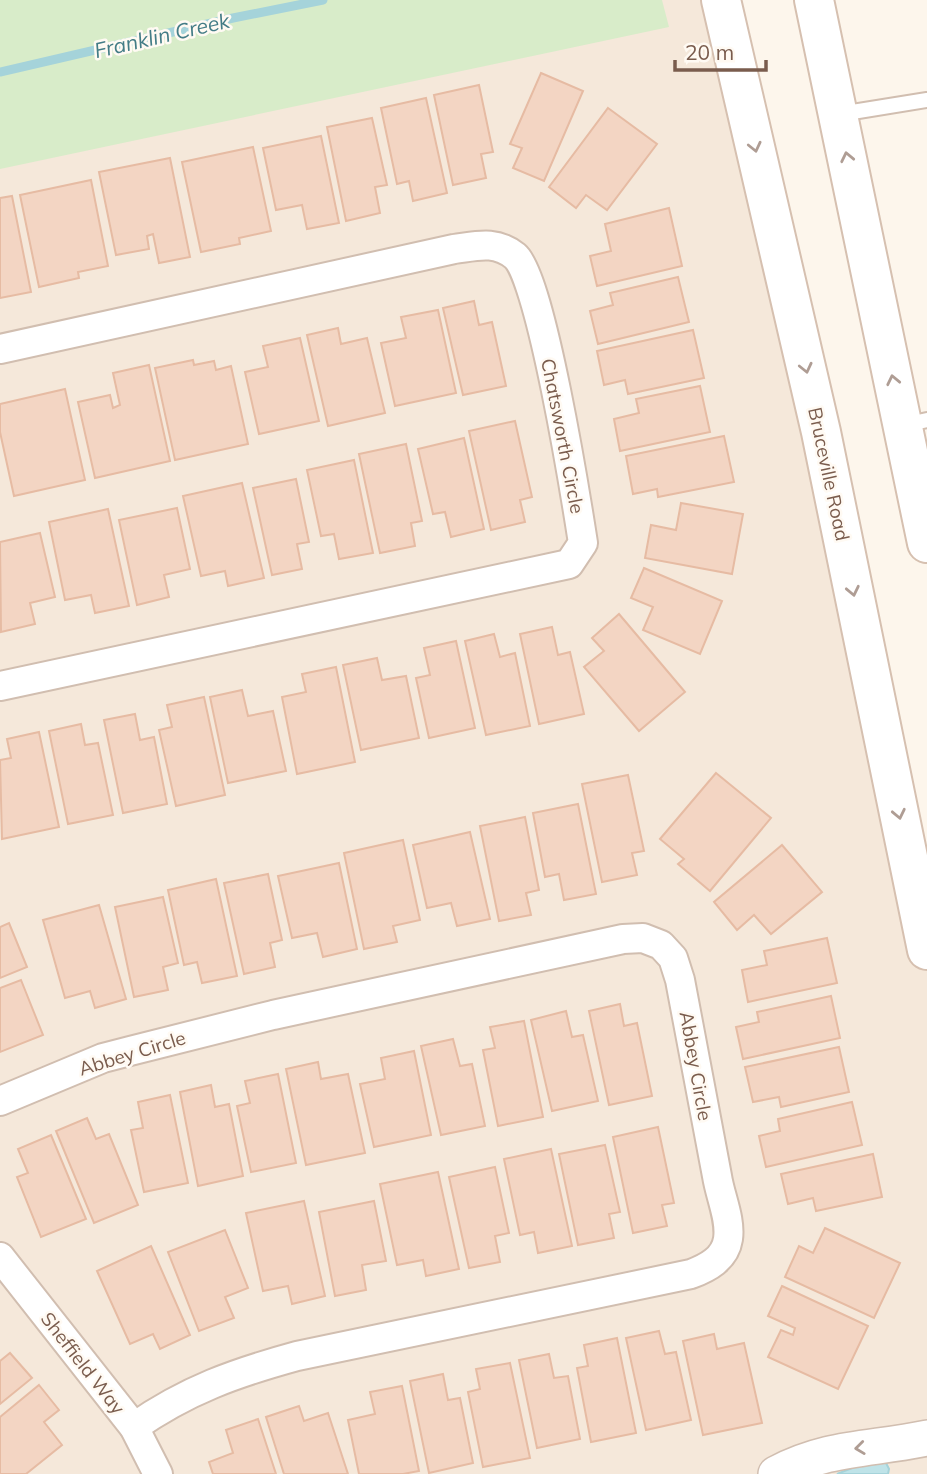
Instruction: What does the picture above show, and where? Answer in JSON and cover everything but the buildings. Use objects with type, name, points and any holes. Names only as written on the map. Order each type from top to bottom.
[{"type":"main road","name":"Bruceville Road","points":[[721,0],[821,432],[927,950]]},
{"type":"main road","points":[[814,0],[838,114],[915,422],[927,543]]},
{"type":"street","name":"Chatsworth Circle","points":[[0,349],[454,250],[494,244],[517,258],[534,296],[571,467],[583,543],[569,564],[0,686]]},
{"type":"street","name":"Abbey Circle","points":[[0,1101],[117,1054],[551,953],[623,939],[643,938],[661,945],[673,958],[680,980],[727,1223],[728,1241],[709,1268],[297,1356],[241,1371],[164,1406],[134,1427]]},
{"type":"street","name":"Sheffield Way","points":[[0,1257],[134,1427],[158,1474]]},
{"type":"street","points":[[776,1474],[799,1462],[832,1452],[927,1438]]},
{"type":"lane","points":[[838,114],[927,100]]},
{"type":"shaded area","points":[[0,0],[721,0],[927,950],[927,1474],[0,1474]]},
{"type":"green space","points":[[0,0],[662,0],[669,27],[0,169]]},
{"type":"water","points":[[885,1461],[888,1474],[837,1474],[852,1466]]},
{"type":"waterway","name":"Franklin Creek","points":[[0,72],[323,0]]}]
